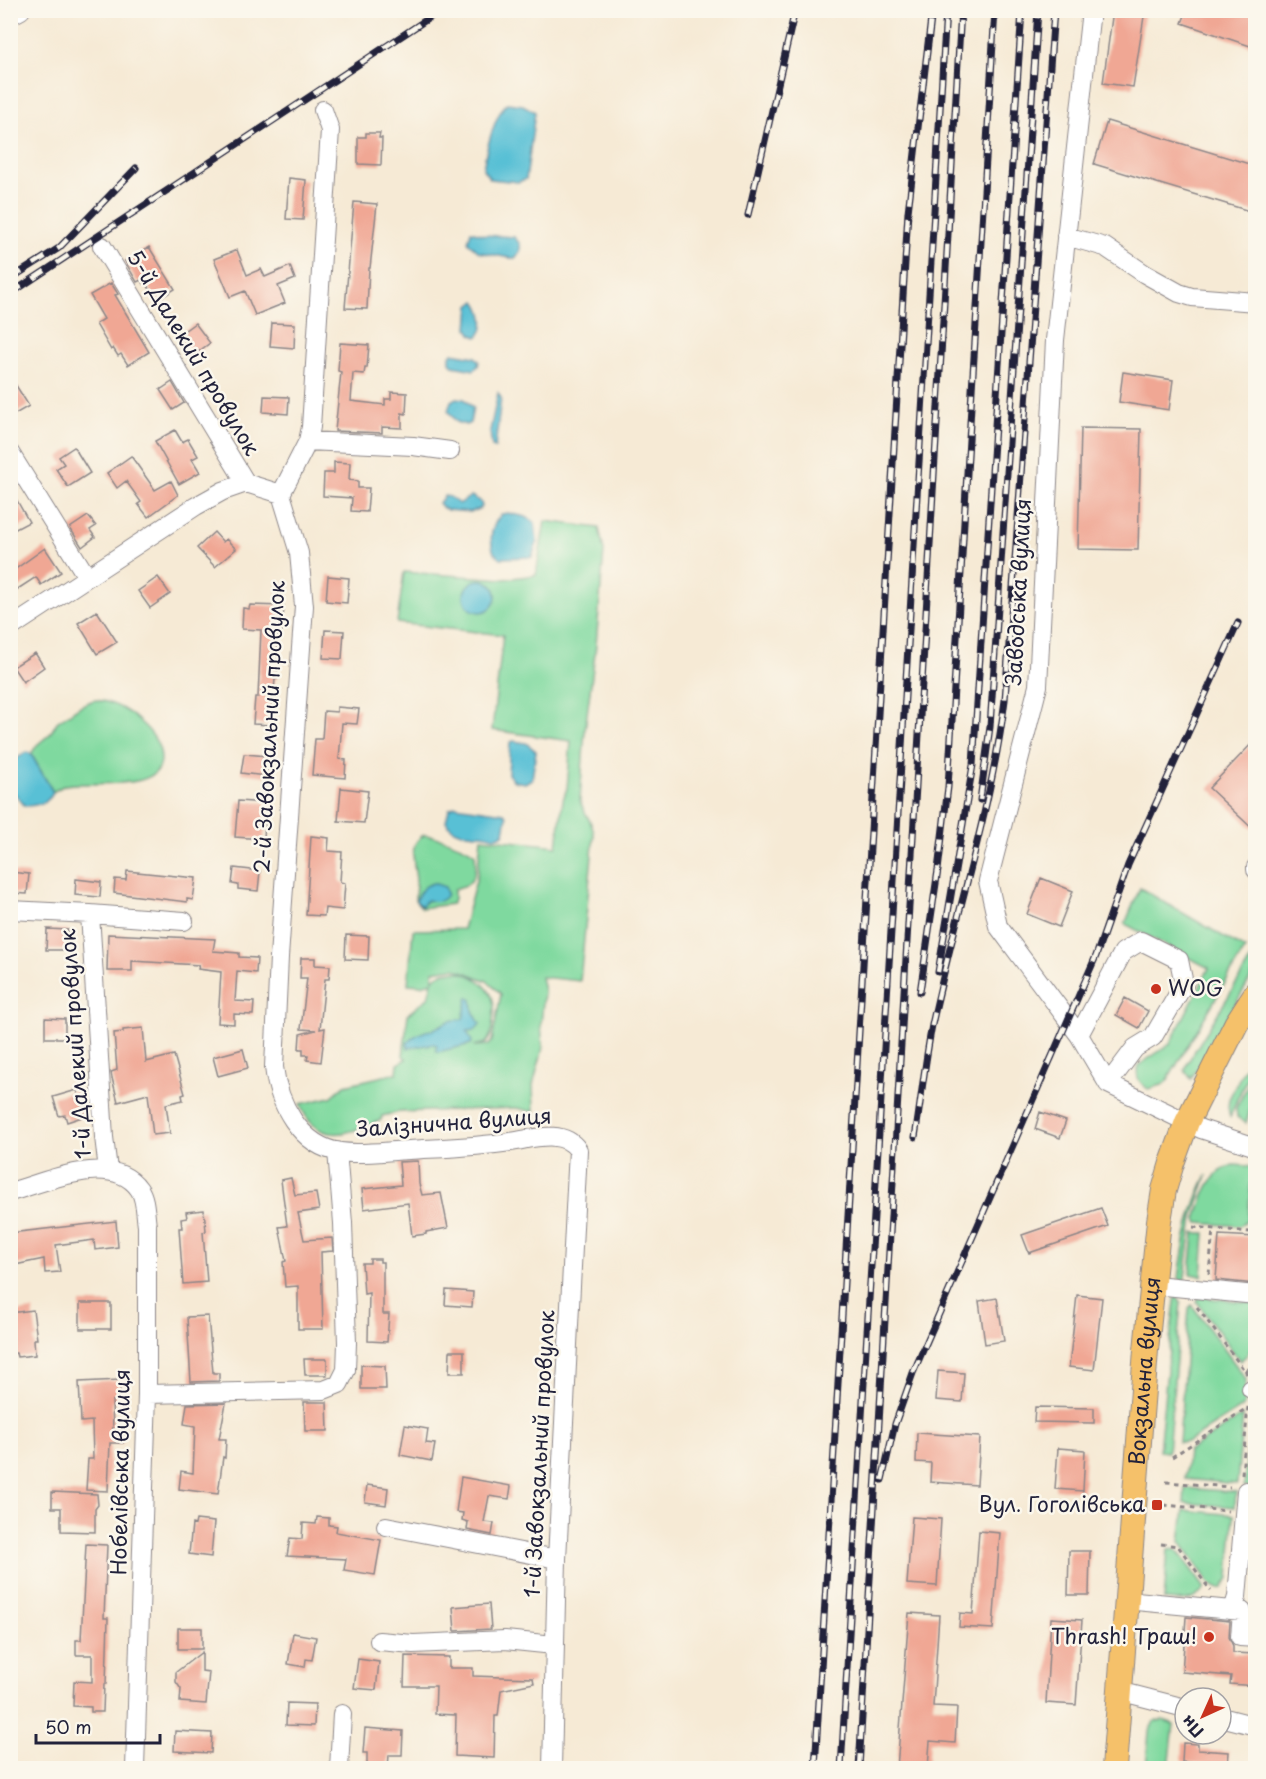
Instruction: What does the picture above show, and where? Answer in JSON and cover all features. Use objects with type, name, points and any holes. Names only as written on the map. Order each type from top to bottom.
[{"type":"main road","points":[[1194,1125],[1236,1024],[1256,993]]},
{"type":"main road","points":[[1194,1125],[1256,1016]]},
{"type":"main road","name":"Вокзальна вулиця","points":[[1114,1768],[1136,1601],[1142,1513],[1174,1213],[1194,1125]]},
{"type":"main road","name":"Вокзальна вулиця","points":[[1124,1768],[1125,1692],[1146,1350],[1159,1221],[1172,1163],[1194,1125]]},
{"type":"street","points":[[10,16],[21,10]]},
{"type":"street","name":"Заводська вулиця","points":[[1091,10],[1055,340],[1038,686],[988,881],[998,926],[1079,1035],[1108,1084]]},
{"type":"street","points":[[10,628],[196,506],[223,491],[246,483],[281,494],[308,441],[311,427],[330,130],[323,110]]},
{"type":"street","points":[[1066,236],[1105,247],[1179,293],[1192,297],[1256,302]]},
{"type":"street","name":"5-й Далекий провулок","points":[[102,246],[246,483]]},
{"type":"street","points":[[308,441],[413,446],[450,451]]},
{"type":"street","points":[[10,453],[87,578]]},
{"type":"street","name":"2-й Завокзальний провулок","points":[[281,494],[299,554],[304,606],[279,957],[274,1067],[276,1082],[292,1119],[312,1139],[337,1151]]},
{"type":"street","name":"1-й Далекий провулок","points":[[10,910],[184,921]]},
{"type":"street","name":"1-й Далекий провулок","points":[[90,914],[108,1170]]},
{"type":"street","points":[[1079,1035],[1123,952],[1141,941],[1179,960],[1184,984],[1153,1037],[1135,1048],[1108,1084],[1194,1125],[1256,1147]]},
{"type":"street","name":"Залізнична вулиця","points":[[337,1151],[352,1153],[432,1148],[554,1137],[564,1138],[573,1143]]},
{"type":"street","name":"1-й Завокзальний провулок","points":[[552,1768],[557,1559],[578,1160],[578,1150],[573,1143]]},
{"type":"street","points":[[147,1394],[324,1390],[339,1384],[346,1370],[347,1343],[343,1223],[337,1151]]},
{"type":"street","points":[[10,1192],[52,1178],[108,1170]]},
{"type":"street","name":"Нобелівська вулиця","points":[[108,1170],[131,1180],[140,1190],[147,1226],[147,1394],[135,1768]]},
{"type":"street","points":[[1165,1286],[1200,1296],[1256,1295]]},
{"type":"street","points":[[1247,1490],[1238,1604],[1242,1611],[1240,1637],[1256,1638]]},
{"type":"street","points":[[386,1526],[557,1559]]},
{"type":"street","points":[[1136,1601],[1238,1604]]},
{"type":"street","points":[[379,1641],[413,1644],[505,1640],[554,1645]]},
{"type":"street","points":[[1125,1692],[1173,1705]]},
{"type":"street","points":[[339,1768],[342,1714]]},
{"type":"street","points":[[1233,1720],[1256,1726]]},
{"type":"path","points":[[1193,1227],[1251,1232],[1256,1193]]},
{"type":"path","points":[[1213,1229],[1200,1296],[1250,1383]]},
{"type":"path","points":[[1166,1482],[1247,1490],[1247,1408],[1251,1363],[1256,1344]]},
{"type":"path","points":[[1172,1457],[1247,1408]]},
{"type":"path","points":[[1164,1505],[1244,1512]]},
{"type":"path","points":[[1161,1544],[1178,1546],[1238,1604]]},
{"type":"green space","points":[[545,521],[599,528],[604,551],[580,800],[594,834],[580,981],[541,977],[544,991],[541,1025],[543,1048],[533,1085],[534,1112],[517,1108],[400,1112],[382,1116],[381,1120],[345,1133],[324,1131],[315,1126],[307,1117],[300,1104],[331,1097],[345,1085],[397,1073],[398,1064],[407,1059],[403,1056],[408,1014],[428,998],[432,982],[421,985],[408,984],[413,930],[463,929],[477,877],[481,838],[557,846],[563,800],[567,788],[571,741],[492,730],[503,635],[397,623],[404,572],[504,579],[536,575]],"holes":[[[454,968],[487,981],[501,994],[492,1041],[489,1045],[474,1046],[486,1043],[491,1035],[494,1003],[488,989],[474,977],[456,971],[440,974],[433,980],[433,971]]]},
{"type":"green space","points":[[94,700],[124,709],[148,729],[159,749],[161,760],[157,770],[149,777],[136,781],[65,785],[53,792],[31,754],[37,745],[50,734],[57,722],[82,705]]},
{"type":"green space","points":[[424,835],[451,842],[475,854],[473,878],[466,885],[454,889],[452,904],[422,908],[415,900],[414,849],[415,844]]},
{"type":"green space","points":[[1140,888],[1245,949],[1167,1081],[1148,1089],[1138,1079],[1139,1065],[1170,1044],[1209,968],[1125,924]]},
{"type":"green space","points":[[1255,953],[1255,971],[1191,1079],[1185,1070],[1188,1062]]},
{"type":"green space","points":[[1255,1047],[1249,1074],[1230,1118],[1229,1099]]},
{"type":"green space","points":[[1255,1071],[1255,1082],[1251,1092],[1255,1103],[1246,1123],[1237,1117],[1236,1108]]},
{"type":"green space","points":[[1233,1165],[1252,1168],[1248,1219],[1240,1226],[1198,1223],[1196,1219],[1208,1186],[1218,1174]]},
{"type":"green space","points":[[1207,1175],[1193,1217],[1184,1284],[1179,1278],[1186,1238],[1196,1200]]},
{"type":"green space","points":[[1194,1233],[1205,1233],[1202,1276],[1190,1274]]},
{"type":"green space","points":[[1176,1294],[1181,1302],[1168,1452],[1159,1451]]},
{"type":"green space","points":[[1199,1297],[1255,1303],[1254,1342],[1246,1356],[1240,1361],[1197,1302]]},
{"type":"green space","points":[[1192,1305],[1246,1379],[1244,1406],[1188,1442],[1179,1442],[1189,1308]]},
{"type":"green space","points":[[1255,1414],[1255,1487],[1244,1486],[1250,1422]]},
{"type":"green space","points":[[1243,1415],[1237,1484],[1185,1479],[1188,1451]]},
{"type":"green space","points":[[1185,1488],[1236,1492],[1235,1507],[1184,1503]]},
{"type":"green space","points":[[1184,1510],[1234,1515],[1229,1578],[1223,1588],[1219,1589],[1211,1585],[1180,1542]]},
{"type":"green space","points":[[1168,1549],[1177,1550],[1204,1587],[1204,1590],[1195,1598],[1186,1601],[1164,1600]]},
{"type":"green space","points":[[1162,1720],[1173,1724],[1169,1768],[1146,1768],[1149,1731],[1154,1722]]},
{"type":"water","points":[[507,103],[523,105],[535,112],[526,179],[518,182],[490,179],[483,169],[494,125]]},
{"type":"water","points":[[471,231],[484,235],[514,237],[520,244],[520,252],[515,258],[510,258],[479,252],[468,242]]},
{"type":"water","points":[[476,301],[483,319],[482,329],[477,337],[471,334],[468,328],[470,306]]},
{"type":"water","points":[[452,353],[475,357],[479,361],[478,366],[474,370],[453,366],[450,362]]},
{"type":"water","points":[[498,393],[501,398],[495,448],[492,447],[490,431]]},
{"type":"water","points":[[456,398],[464,399],[473,408],[470,423],[466,425],[457,422],[448,411],[451,401]]},
{"type":"water","points":[[444,496],[450,497],[459,504],[471,496],[480,501],[482,506],[470,512],[447,510],[439,503]]},
{"type":"water","points":[[502,514],[526,517],[535,523],[537,542],[532,557],[501,558],[494,553],[491,538],[493,527]]},
{"type":"water","points":[[480,580],[492,584],[496,596],[492,608],[480,612],[468,608],[464,596],[468,584]]},
{"type":"water","points":[[513,741],[526,743],[536,751],[532,779],[525,783],[514,781],[508,774],[510,743]]},
{"type":"water","points":[[26,752],[31,754],[53,792],[45,801],[25,806],[11,789],[11,763]]},
{"type":"water","points":[[455,806],[504,813],[507,816],[504,833],[495,837],[453,829],[446,821],[449,809]]},
{"type":"water","points":[[433,883],[445,887],[447,894],[438,901],[427,900],[422,906],[416,901],[418,895]]},
{"type":"water","points":[[468,997],[472,1000],[473,1011],[480,1024],[475,1030],[467,1031],[471,1044],[438,1052],[437,1045],[433,1044],[408,1048],[407,1043],[415,1036],[449,1021],[463,1019]]},
{"type":"building","points":[[1113,10],[1145,10],[1133,87],[1103,83]]},
{"type":"building","points":[[1187,10],[1256,10],[1256,48],[1182,23]]},
{"type":"building","points":[[1107,121],[1256,166],[1256,213],[1094,164]]},
{"type":"building","points":[[366,133],[380,133],[379,138],[382,138],[381,165],[358,164],[358,137],[366,137]]},
{"type":"building","points":[[289,178],[306,180],[303,220],[286,219]]},
{"type":"building","points":[[354,202],[377,204],[369,268],[367,309],[345,308]]},
{"type":"building","points":[[149,247],[175,289],[157,300],[146,283],[144,284],[141,280],[137,282],[125,261]]},
{"type":"building","points":[[237,250],[247,275],[261,269],[265,277],[290,266],[295,279],[278,286],[285,303],[255,315],[245,291],[230,297],[214,259]]},
{"type":"building","points":[[111,283],[118,294],[115,295],[149,352],[128,365],[121,354],[118,356],[113,348],[111,350],[96,324],[104,319],[90,295]]},
{"type":"building","points":[[195,323],[210,343],[192,356],[177,336]]},
{"type":"building","points":[[272,323],[295,324],[294,348],[270,346]]},
{"type":"building","points":[[340,343],[369,345],[367,368],[364,374],[353,373],[351,401],[385,405],[385,399],[391,399],[391,392],[407,393],[406,414],[402,413],[402,428],[382,427],[382,433],[335,431],[341,372],[338,371]]},
{"type":"building","points":[[1123,372],[1173,380],[1169,410],[1119,402]]},
{"type":"building","points":[[10,376],[29,406],[10,417]]},
{"type":"building","points":[[172,382],[184,403],[173,410],[160,390]]},
{"type":"building","points":[[264,396],[289,397],[288,414],[263,412]]},
{"type":"building","points":[[1081,428],[1141,429],[1138,550],[1078,549]]},
{"type":"building","points":[[175,430],[182,442],[188,439],[198,456],[192,459],[200,472],[179,484],[155,441]]},
{"type":"building","points":[[74,447],[90,473],[68,487],[56,469],[64,464],[59,457]]},
{"type":"building","points":[[131,456],[155,490],[171,481],[178,495],[148,517],[138,504],[141,502],[126,481],[117,488],[107,473]]},
{"type":"building","points":[[334,462],[350,463],[349,480],[358,481],[358,488],[369,488],[367,512],[351,511],[352,498],[323,496],[324,473],[334,473]]},
{"type":"building","points":[[10,488],[29,522],[10,532]]},
{"type":"building","points":[[88,516],[96,526],[90,530],[95,537],[82,547],[70,528]]},
{"type":"building","points":[[214,532],[223,542],[226,539],[236,549],[215,567],[197,548]]},
{"type":"building","points":[[45,548],[61,572],[41,585],[36,577],[10,594],[10,573]]},
{"type":"building","points":[[328,576],[349,578],[347,603],[326,601]]},
{"type":"building","points":[[158,577],[170,594],[150,608],[138,591]]},
{"type":"building","points":[[250,605],[284,606],[282,631],[278,631],[277,679],[275,679],[271,725],[253,724],[255,697],[258,697],[261,630],[242,629],[243,608],[249,609]]},
{"type":"building","points":[[97,611],[117,642],[97,654],[78,623]]},
{"type":"building","points":[[325,630],[344,631],[342,659],[323,658]]},
{"type":"building","points":[[35,653],[44,667],[23,682],[13,667]]},
{"type":"building","points":[[337,707],[359,709],[357,724],[342,723],[339,759],[346,760],[345,778],[312,775],[315,739],[322,739],[324,711],[337,712]]},
{"type":"building","points":[[1256,739],[1256,832],[1209,788]]},
{"type":"building","points":[[244,754],[268,756],[266,776],[241,773]]},
{"type":"building","points":[[341,788],[368,791],[364,823],[338,821]]},
{"type":"building","points":[[238,801],[266,803],[264,839],[235,837]]},
{"type":"building","points":[[311,836],[329,838],[328,851],[342,852],[340,882],[345,883],[343,910],[325,908],[324,916],[306,915]]},
{"type":"building","points":[[234,868],[260,871],[258,891],[238,889],[238,885],[232,884]]},
{"type":"building","points":[[127,871],[196,878],[193,900],[187,899],[187,902],[114,893],[115,879],[126,880]]},
{"type":"building","points":[[10,872],[29,874],[27,894],[10,893]]},
{"type":"building","points":[[1041,878],[1073,891],[1059,927],[1027,914]]},
{"type":"building","points":[[76,879],[101,882],[100,897],[75,895]]},
{"type":"building","points":[[47,929],[68,930],[66,950],[46,950]]},
{"type":"building","points":[[108,934],[215,939],[213,951],[239,953],[239,957],[257,958],[256,973],[237,971],[235,1001],[254,1002],[253,1015],[234,1014],[234,1024],[218,1023],[221,972],[198,969],[199,965],[132,961],[132,971],[107,971]]},
{"type":"building","points":[[346,935],[369,936],[368,960],[345,959]]},
{"type":"building","points":[[301,958],[315,958],[315,965],[330,966],[329,979],[325,979],[320,1029],[325,1028],[321,1062],[307,1060],[308,1055],[303,1055],[303,1049],[299,1049],[300,1034],[316,1030],[301,1029],[307,978],[300,978]]},
{"type":"building","points":[[1125,998],[1148,1011],[1139,1028],[1116,1015]]},
{"type":"building","points":[[45,1018],[65,1019],[65,1038],[45,1038]]},
{"type":"building","points":[[143,1028],[146,1062],[174,1055],[185,1094],[182,1095],[183,1100],[166,1104],[170,1133],[153,1135],[148,1094],[118,1102],[111,1072],[117,1070],[114,1033]]},
{"type":"building","points":[[243,1049],[248,1068],[218,1076],[213,1057]]},
{"type":"building","points":[[77,1090],[85,1116],[67,1122],[65,1115],[59,1116],[53,1097]]},
{"type":"building","points":[[1040,1112],[1066,1121],[1060,1138],[1035,1129]]},
{"type":"building","points":[[418,1161],[422,1195],[441,1193],[448,1228],[412,1236],[408,1203],[364,1209],[362,1189],[401,1185],[399,1162]]},
{"type":"building","points":[[291,1178],[295,1195],[316,1193],[319,1210],[298,1213],[304,1240],[332,1238],[333,1251],[321,1252],[323,1329],[298,1329],[298,1286],[285,1287],[283,1262],[286,1261],[279,1227],[287,1226],[281,1180]]},
{"type":"building","points":[[1101,1208],[1108,1226],[1029,1253],[1022,1235]]},
{"type":"building","points":[[204,1210],[206,1231],[203,1232],[207,1282],[183,1284],[179,1228],[182,1228],[181,1219],[187,1218],[186,1212]]},
{"type":"building","points":[[116,1221],[118,1247],[95,1250],[94,1240],[56,1245],[60,1272],[45,1273],[44,1259],[10,1266],[10,1233]]},
{"type":"building","points":[[1219,1235],[1256,1237],[1256,1284],[1216,1280]]},
{"type":"building","points":[[370,1259],[380,1259],[380,1262],[383,1262],[383,1314],[389,1314],[387,1342],[368,1341],[369,1293],[364,1294],[362,1263],[370,1263]]},
{"type":"building","points":[[446,1290],[473,1292],[472,1307],[445,1305]]},
{"type":"building","points":[[1077,1295],[1102,1298],[1094,1370],[1069,1367]]},
{"type":"building","points":[[997,1298],[1004,1341],[985,1344],[979,1301]]},
{"type":"building","points":[[80,1303],[111,1303],[111,1329],[80,1329]]},
{"type":"building","points":[[33,1310],[37,1339],[34,1339],[35,1355],[17,1357],[16,1353],[10,1353],[10,1313]]},
{"type":"building","points":[[208,1316],[213,1373],[219,1373],[219,1381],[191,1382],[187,1317]]},
{"type":"building","points":[[450,1351],[464,1351],[464,1373],[449,1373]]},
{"type":"building","points":[[304,1359],[327,1359],[327,1375],[305,1375]]},
{"type":"building","points":[[361,1365],[385,1366],[386,1389],[361,1389]]},
{"type":"building","points":[[938,1371],[964,1373],[962,1402],[936,1400]]},
{"type":"building","points":[[120,1380],[120,1400],[112,1401],[113,1429],[123,1429],[123,1443],[110,1443],[108,1491],[86,1490],[88,1459],[93,1459],[92,1421],[81,1422],[79,1382]]},
{"type":"building","points":[[304,1402],[327,1402],[328,1431],[305,1431]]},
{"type":"building","points":[[226,1403],[219,1439],[226,1439],[225,1458],[223,1457],[218,1494],[179,1489],[181,1471],[193,1473],[195,1426],[184,1424],[187,1404]]},
{"type":"building","points":[[1035,1407],[1094,1408],[1094,1423],[1034,1422]]},
{"type":"building","points":[[405,1425],[428,1429],[426,1443],[435,1444],[432,1461],[400,1455]]},
{"type":"building","points":[[917,1433],[980,1437],[977,1485],[930,1482],[931,1463],[916,1462]]},
{"type":"building","points":[[1058,1448],[1085,1450],[1083,1491],[1055,1489]]},
{"type":"building","points":[[461,1477],[511,1486],[509,1499],[489,1496],[484,1522],[494,1523],[492,1535],[467,1530],[468,1522],[462,1520],[463,1513],[456,1512]]},
{"type":"building","points":[[367,1485],[388,1488],[386,1505],[365,1502]]},
{"type":"building","points":[[52,1492],[97,1494],[95,1532],[61,1531],[61,1508],[52,1508]]},
{"type":"building","points":[[317,1517],[329,1518],[329,1525],[337,1526],[336,1532],[381,1540],[375,1575],[344,1570],[346,1559],[287,1556],[290,1538],[302,1539],[303,1523],[316,1524]]},
{"type":"building","points":[[912,1517],[941,1519],[937,1586],[907,1584]]},
{"type":"building","points":[[196,1520],[214,1522],[211,1557],[189,1554],[192,1524],[195,1525]]},
{"type":"building","points":[[979,1531],[1000,1533],[993,1629],[959,1627],[960,1613],[973,1614]]},
{"type":"building","points":[[86,1544],[107,1545],[104,1618],[108,1618],[103,1712],[91,1712],[91,1707],[73,1706],[74,1681],[92,1682],[92,1655],[76,1655],[76,1640],[81,1640]]},
{"type":"building","points":[[1069,1551],[1090,1551],[1089,1595],[1068,1595]]},
{"type":"building","points":[[489,1604],[491,1629],[455,1631],[453,1607]]},
{"type":"building","points":[[909,1613],[939,1615],[933,1706],[957,1707],[955,1743],[930,1741],[928,1768],[897,1768]]},
{"type":"building","name":"Thrash! Траш!","points":[[1186,1617],[1230,1621],[1229,1637],[1233,1653],[1256,1654],[1256,1686],[1230,1684],[1231,1676],[1182,1672]]},
{"type":"building","points":[[1051,1618],[1082,1620],[1076,1705],[1046,1703]]},
{"type":"building","points":[[178,1628],[202,1628],[202,1649],[178,1649]]},
{"type":"building","points":[[293,1633],[316,1637],[312,1660],[306,1659],[305,1667],[288,1664]]},
{"type":"building","points":[[202,1652],[202,1671],[209,1672],[206,1704],[180,1702],[181,1689],[176,1682],[176,1672]]},
{"type":"building","points":[[405,1656],[449,1657],[449,1668],[473,1668],[473,1676],[533,1678],[534,1683],[501,1690],[498,1716],[495,1716],[494,1758],[455,1756],[456,1715],[435,1714],[436,1686],[404,1686]]},
{"type":"building","points":[[358,1659],[379,1662],[376,1690],[354,1688]]},
{"type":"building","points":[[287,1703],[315,1704],[314,1726],[286,1725]]},
{"type":"building","points":[[365,1728],[403,1731],[402,1755],[389,1755],[388,1768],[367,1768],[367,1753],[363,1753]]},
{"type":"building","points":[[175,1731],[212,1733],[211,1753],[174,1751]]},
{"type":"building","points":[[1183,1746],[1198,1746],[1198,1750],[1229,1752],[1228,1765],[1182,1762]]},
{"type":"railway","points":[[10,294],[441,10]]},
{"type":"railway","points":[[748,215],[795,10]]},
{"type":"railway","points":[[815,1768],[908,212],[932,10]]},
{"type":"railway","points":[[841,1768],[946,10]]},
{"type":"railway","points":[[859,1768],[961,10]]},
{"type":"railway","points":[[920,992],[948,787],[995,10]]},
{"type":"railway","points":[[938,972],[973,765],[1022,10]]},
{"type":"railway","points":[[980,800],[990,727],[1038,10]]},
{"type":"railway","points":[[915,1137],[932,1025],[982,823],[1005,700],[1054,10]]},
{"type":"railway","points":[[10,279],[59,248],[136,168]]},
{"type":"railway","points":[[882,1480],[895,1424],[913,1373],[1096,956],[1128,865],[1238,623]]},
{"type":"place","name":"WOG","points":[[1156,989]]},
{"type":"place","name":"Вул. Гоголівська","points":[[1157,1505]]},
{"type":"place","name":"Thrash! Траш!","points":[[1209,1637]]}]
